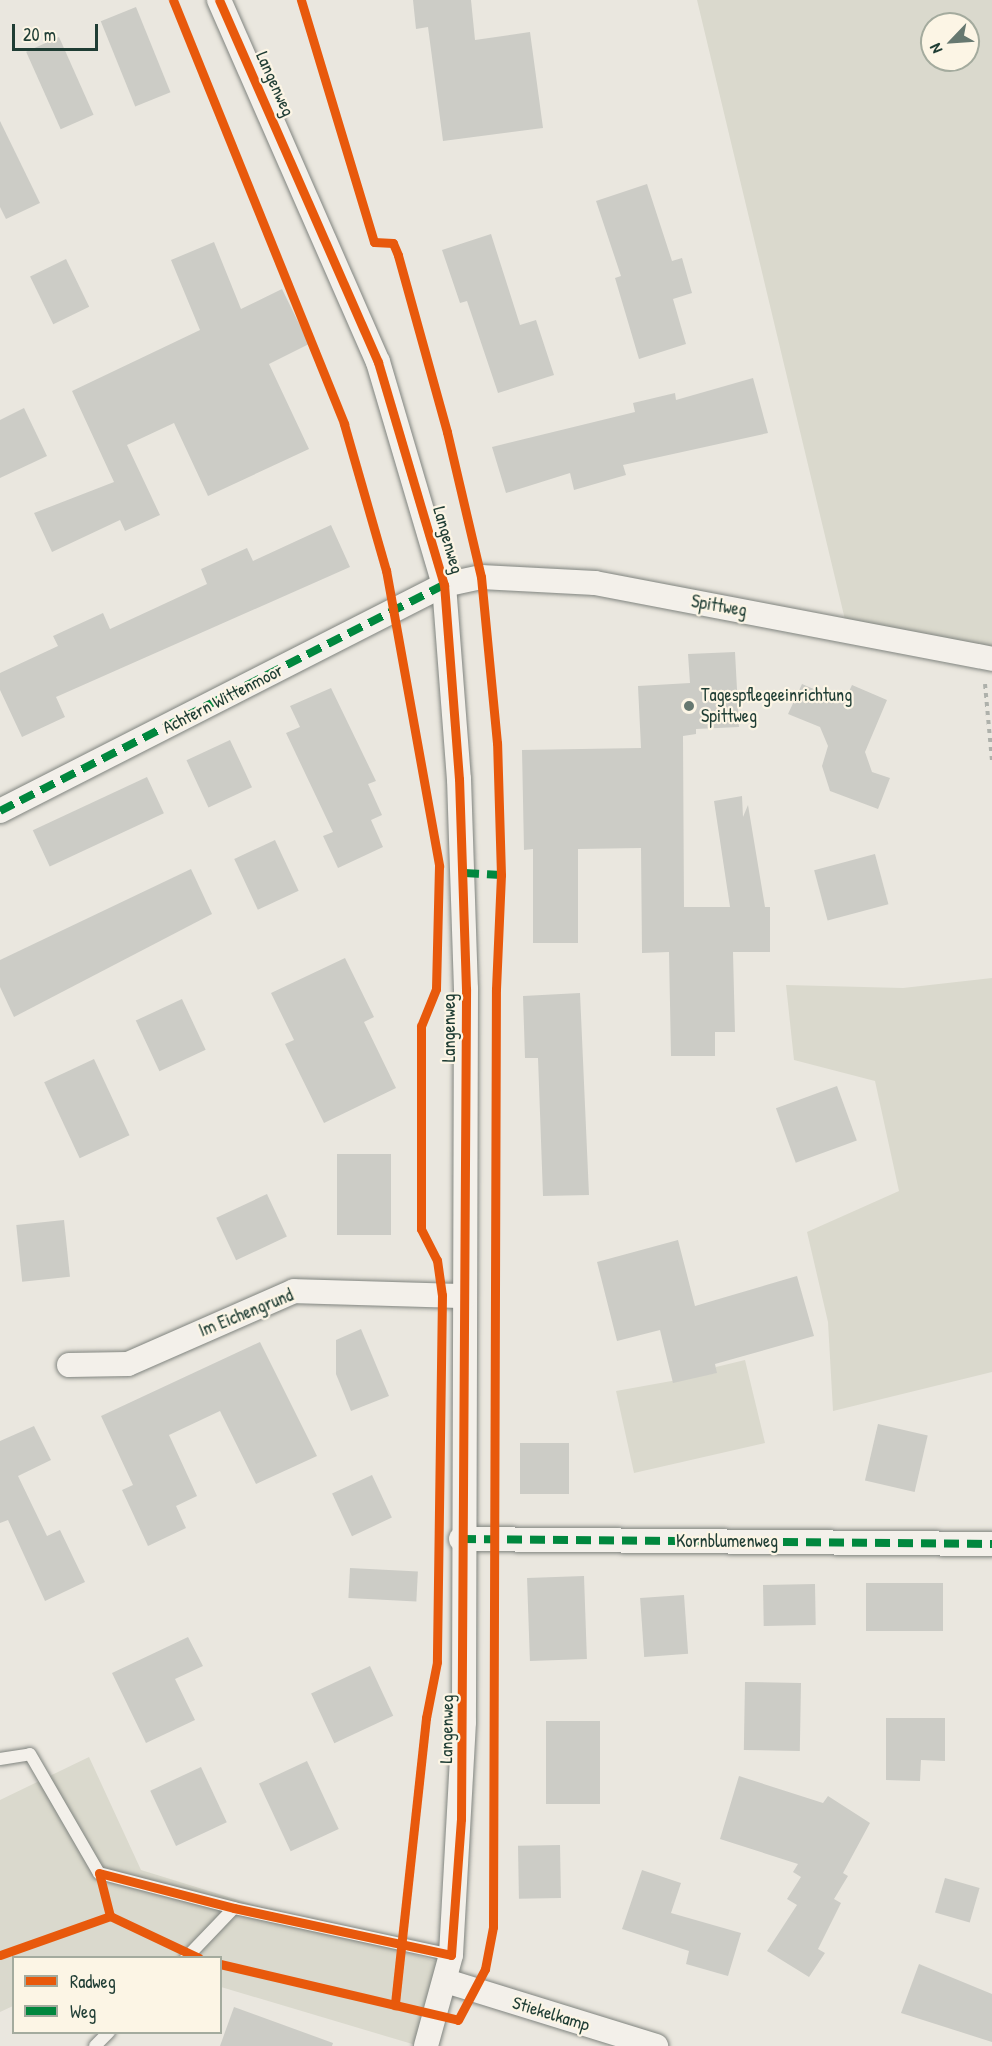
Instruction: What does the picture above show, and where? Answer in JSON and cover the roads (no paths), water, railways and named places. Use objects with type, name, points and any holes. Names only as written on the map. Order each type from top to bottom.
[{"type":"street","name":"Langenweg","points":[[219,0],[378,362],[444,585],[464,873],[465,1296],[461,1539],[464,1733],[451,1955],[446,1981],[426,2046]]},
{"type":"street","name":"Spittweg","points":[[444,585],[481,577],[595,583],[987,657]]},
{"type":"street","name":"Achtern Wittenmoor","points":[[0,811],[444,585]]},
{"type":"street","name":"Im Eichengrund","points":[[69,1365],[128,1364],[294,1291],[465,1296]]},
{"type":"street","name":"Kornblumenweg","points":[[461,1539],[992,1544]]},
{"type":"street","name":"Stiekelkamp","points":[[446,1981],[656,2046]]},
{"type":"lane","points":[[0,1759],[30,1754],[99,1873],[234,1908],[451,1955]]},
{"type":"lane","points":[[188,1956],[234,1908]]},
{"type":"lane","points":[[95,2046],[107,2034]]},
{"type":"place","name":"Tagespflegeeinrichtung Spittweg","points":[[689,706]]}]
